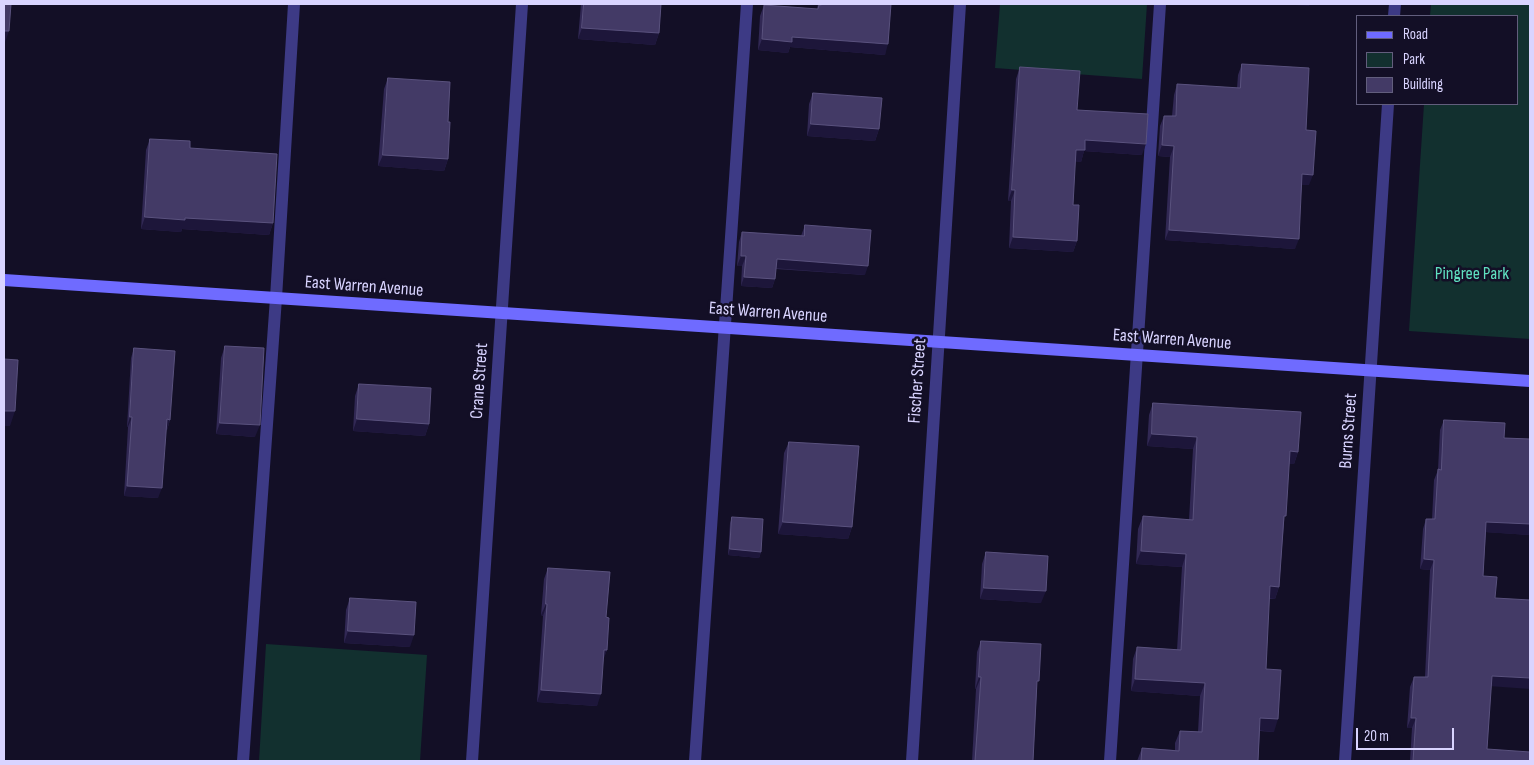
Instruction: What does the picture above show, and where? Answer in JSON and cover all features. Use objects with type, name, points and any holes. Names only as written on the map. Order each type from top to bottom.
[{"type":"main road","name":"East Warren Avenue","points":[[4,280],[1530,381]]},
{"type":"street","points":[[243,761],[276,298],[294,4]]},
{"type":"street","name":"Crane Street","points":[[472,761],[522,4]]},
{"type":"street","points":[[695,761],[747,4]]},
{"type":"street","name":"Fischer Street","points":[[912,761],[960,4]]},
{"type":"street","points":[[1110,761],[1160,4]]},
{"type":"street","name":"Burns Street","points":[[1345,761],[1388,105]]},
{"type":"green space","points":[[1000,4],[1147,4],[1142,79],[995,68]]},
{"type":"green space","name":"Pingree Park","points":[[1431,4],[1530,4],[1530,339],[1409,331],[1424,105],[1519,105],[1519,15],[1430,15]]},
{"type":"green space","points":[[266,644],[427,655],[420,761],[259,761]]},
{"type":"building","points":[[4,4],[11,4],[9,31],[4,31]]},
{"type":"building","points":[[584,4],[661,4],[659,33],[582,28]]},
{"type":"building","points":[[821,4],[891,4],[888,44],[792,37],[792,42],[762,39],[764,5],[818,9]]},
{"type":"building","points":[[1242,64],[1309,68],[1306,130],[1316,131],[1313,175],[1302,174],[1299,239],[1169,230],[1174,146],[1162,145],[1164,116],[1176,116],[1177,84],[1240,88]]},
{"type":"building","points":[[1020,67],[1080,71],[1077,110],[1148,114],[1146,144],[1085,140],[1085,150],[1076,150],[1073,205],[1079,205],[1077,241],[1013,237],[1015,190],[1012,190]]},
{"type":"building","points":[[388,78],[450,82],[448,159],[383,155]]},
{"type":"building","points":[[813,93],[882,98],[879,129],[811,124]]},
{"type":"building","points":[[150,139],[190,141],[190,148],[277,154],[273,223],[145,217]]},
{"type":"building","points":[[805,225],[871,230],[868,266],[777,259],[775,279],[744,277],[746,256],[741,256],[742,232],[804,236]]},
{"type":"building","points":[[225,346],[264,348],[260,425],[220,423]]},
{"type":"building","points":[[134,348],[175,351],[170,420],[167,419],[162,488],[127,486]]},
{"type":"building","points":[[4,359],[18,360],[15,411],[4,411]]},
{"type":"building","points":[[359,384],[431,388],[429,424],[357,419]]},
{"type":"building","points":[[1153,403],[1301,412],[1298,452],[1290,451],[1279,587],[1270,586],[1266,669],[1281,670],[1278,719],[1260,718],[1258,761],[1141,761],[1142,748],[1179,751],[1180,731],[1202,732],[1205,683],[1135,679],[1137,647],[1181,650],[1186,554],[1141,551],[1143,516],[1193,520],[1197,437],[1152,434]]},
{"type":"building","points":[[1444,420],[1505,423],[1504,438],[1530,439],[1530,524],[1486,522],[1483,576],[1497,577],[1495,598],[1530,600],[1530,678],[1492,676],[1487,749],[1530,752],[1530,761],[1413,761],[1416,718],[1411,718],[1414,677],[1428,677],[1434,560],[1424,559],[1426,519],[1435,519],[1438,469],[1441,470]]},
{"type":"building","points":[[789,442],[859,446],[852,527],[783,522]]},
{"type":"building","points":[[732,517],[763,519],[761,552],[730,549]]},
{"type":"building","points":[[986,552],[1048,556],[1046,591],[984,588]]},
{"type":"building","points":[[548,568],[610,572],[606,617],[609,618],[607,650],[604,650],[601,694],[541,690]]},
{"type":"building","points":[[350,598],[416,602],[414,635],[348,631]]},
{"type":"building","points":[[981,641],[1041,644],[1033,761],[975,761],[981,677],[979,677]]}]
